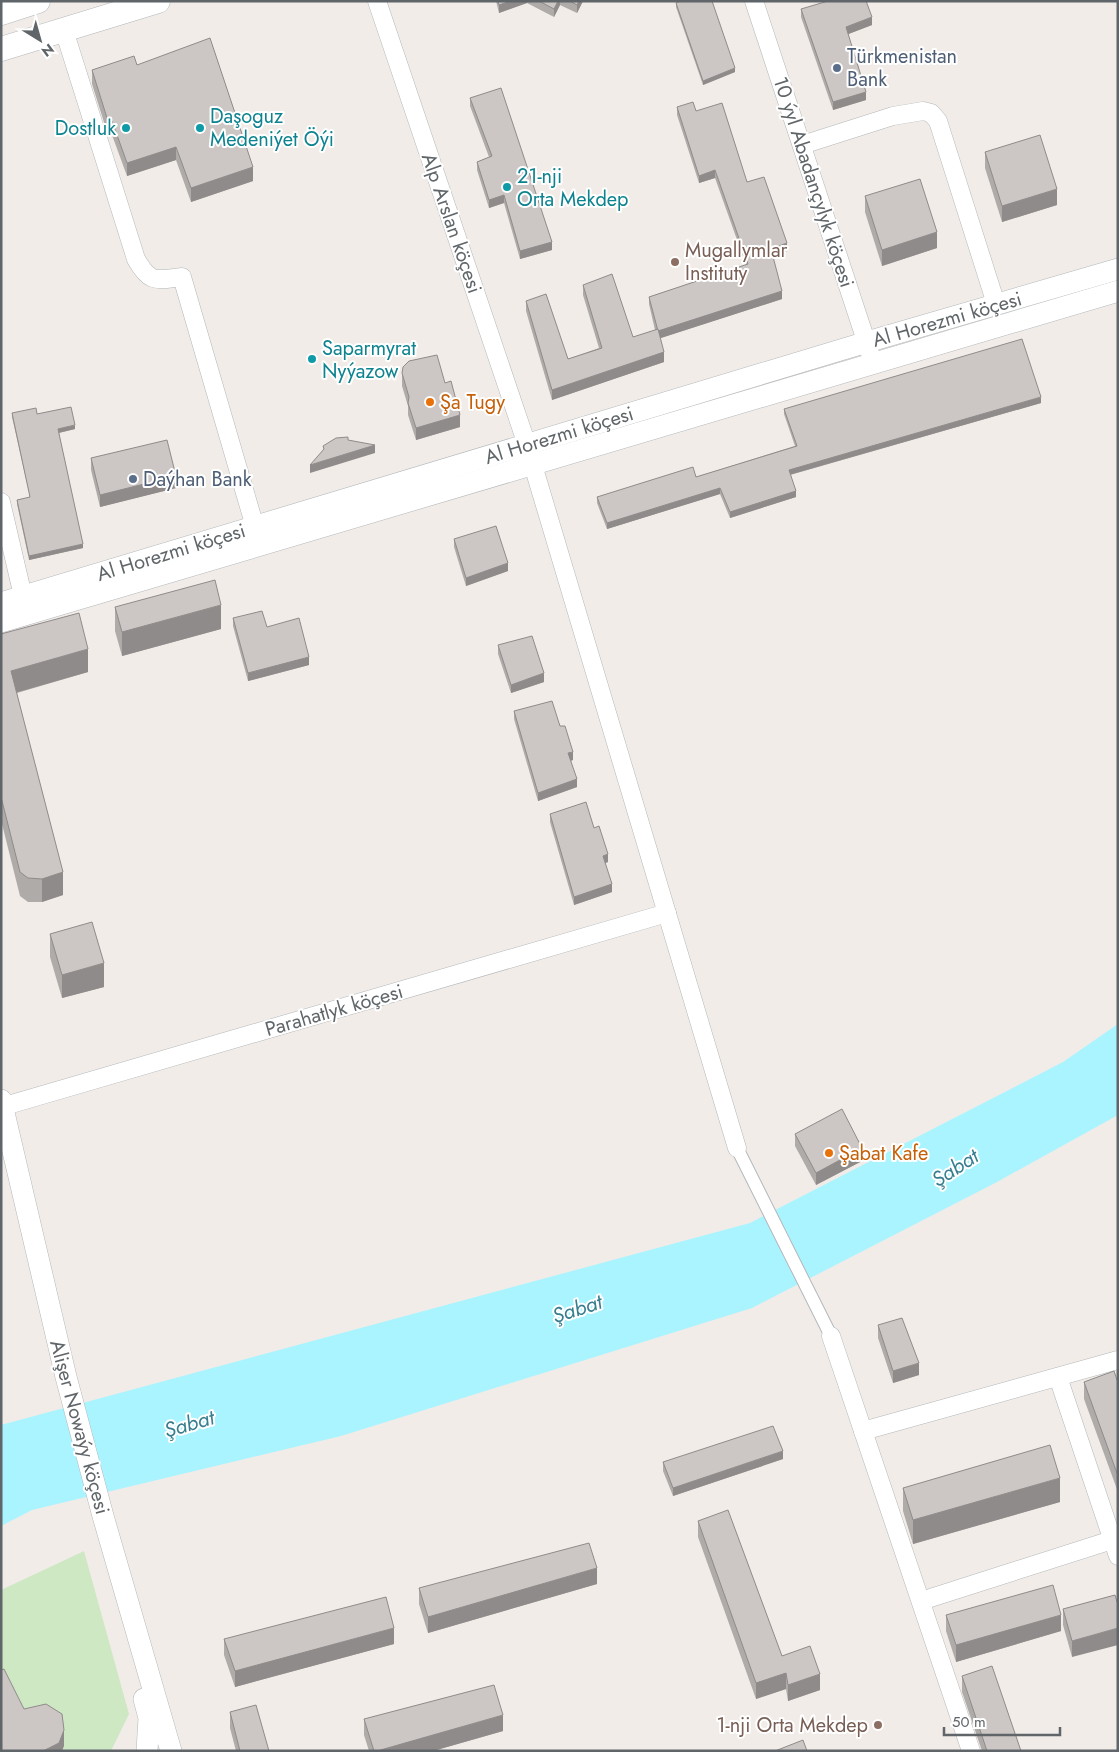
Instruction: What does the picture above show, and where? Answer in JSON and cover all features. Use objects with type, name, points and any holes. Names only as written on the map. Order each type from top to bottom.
[{"type":"main road","points":[[1,12],[38,1]]},
{"type":"main road","points":[[1,49],[158,1]]},
{"type":"street","name":"Alp Arslan köçesi","points":[[377,1],[530,455],[668,913],[736,1148]]},
{"type":"street","name":"10 ýyl Abadançylyk köçesi","points":[[754,1],[874,363]]},
{"type":"street","points":[[64,30],[136,259],[142,270],[155,280],[182,277],[255,527]]},
{"type":"street","points":[[802,145],[893,116],[923,111],[931,113],[938,121],[996,304]]},
{"type":"street","name":"Al Horezmi köçesi","points":[[1,622],[530,455],[867,342],[1118,269]]},
{"type":"street","name":"Al Horezmi köçesi","points":[[1,602],[255,527],[874,363],[1118,291]]},
{"type":"street","points":[[1,502],[23,596]]},
{"type":"street","name":"Parahatlyk köçesi","points":[[2,1105],[668,913]]},
{"type":"street","name":"Alişer Nowaýy köçesi","points":[[2,1105],[61,1378]]},
{"type":"street","points":[[736,1148],[831,1336],[971,1751]]},
{"type":"street","name":"Alişer Nowaýy köçesi","points":[[1,1157],[99,1518],[149,1718],[148,1751]]},
{"type":"street","points":[[863,1431],[1118,1360]]},
{"type":"street","points":[[921,1601],[1116,1545],[1058,1377]]},
{"type":"street","name":"Alişer Nowaýy köçesi","points":[[99,1518],[171,1751]]},
{"type":"green space","points":[[84,1551],[129,1714],[111,1751],[1,1751],[1,1590]]},
{"type":"water","name":"Şabat","points":[[1118,1024],[1118,1115],[997,1182],[752,1308],[341,1436],[32,1510],[1,1526],[1,1425],[750,1223],[1063,1062]]},
{"type":"building","points":[[498,1],[511,1],[499,5]]},
{"type":"building","points":[[539,1],[558,1],[554,9]]},
{"type":"building","points":[[570,1],[579,1],[577,5]]},
{"type":"building","points":[[680,1],[712,1],[735,68],[703,81],[676,3]]},
{"type":"building","name":"Türkmenistan Bank","points":[[828,1],[866,1],[872,17],[846,27],[866,92],[833,102],[801,9]]},
{"type":"building","points":[[210,38],[253,167],[191,188],[176,147],[127,163],[112,121],[108,121],[92,70],[134,56],[137,65]]},
{"type":"building","name":"21-nji Orta Mekdep","points":[[501,88],[552,242],[520,251],[504,195],[489,200],[477,162],[492,156],[470,98]]},
{"type":"building","points":[[693,102],[696,111],[722,103],[747,182],[764,177],[787,243],[771,249],[782,291],[658,331],[649,297],[748,264],[715,170],[699,176],[677,107]]},
{"type":"building","points":[[1040,135],[1057,189],[1002,206],[985,152]]},
{"type":"building","points":[[920,179],[937,232],[882,250],[865,196]]},
{"type":"building","points":[[612,274],[633,337],[658,329],[664,352],[552,390],[526,301],[546,294],[568,359],[602,348],[583,285]]},
{"type":"building","points":[[1022,339],[1041,397],[789,470],[796,491],[730,512],[720,488],[607,523],[597,497],[693,467],[696,477],[797,446],[784,409]]},
{"type":"building","name":"Şa Tugy","points":[[437,355],[445,383],[451,381],[460,415],[416,428],[408,403],[409,397],[402,373],[403,367],[409,361]]},
{"type":"building","points":[[71,407],[75,425],[58,429],[83,544],[29,556],[17,500],[30,497],[12,413],[36,408],[37,414]]},
{"type":"building","points":[[348,437],[348,440],[375,445],[310,465],[324,449],[323,446],[336,438]]},
{"type":"building","name":"Daýhan Bank","points":[[167,440],[176,476],[100,495],[91,458]]},
{"type":"building","points":[[496,526],[508,563],[466,578],[454,539]]},
{"type":"building","points":[[215,580],[221,605],[122,632],[115,607]]},
{"type":"building","points":[[262,611],[267,627],[299,618],[309,657],[248,673],[233,618]]},
{"type":"building","points":[[79,613],[88,649],[11,671],[63,872],[42,879],[28,878],[20,872],[1,797],[1,634]]},
{"type":"building","points":[[532,636],[544,673],[511,685],[498,645]]},
{"type":"building","points":[[552,701],[560,726],[565,726],[573,752],[568,753],[577,779],[538,793],[514,711]]},
{"type":"building","points":[[586,802],[594,828],[599,826],[608,854],[603,856],[612,884],[574,897],[550,814]]},
{"type":"building","points":[[92,922],[104,963],[62,975],[50,934]]},
{"type":"building","name":"Şabat Kafe","points":[[842,1109],[862,1148],[816,1173],[795,1134]]},
{"type":"building","points":[[902,1318],[919,1363],[893,1371],[878,1325]]},
{"type":"building","points":[[1114,1371],[1118,1383],[1118,1476],[1084,1382]]},
{"type":"building","points":[[773,1426],[783,1451],[673,1488],[663,1462]]},
{"type":"building","points":[[1050,1445],[1060,1478],[913,1520],[903,1488]]},
{"type":"building","points":[[728,1510],[782,1656],[810,1646],[820,1674],[788,1685],[786,1673],[756,1683],[698,1521]]},
{"type":"building","points":[[589,1543],[597,1568],[428,1617],[419,1588]]},
{"type":"building","points":[[1053,1585],[1061,1615],[956,1645],[946,1615]]},
{"type":"building","points":[[1115,1595],[1118,1605],[1118,1628],[1072,1641],[1063,1609]]},
{"type":"building","points":[[386,1597],[394,1628],[235,1671],[224,1639]]},
{"type":"building","points":[[992,1666],[1021,1751],[987,1751],[962,1676]]},
{"type":"building","points":[[4,1669],[24,1709],[46,1704],[62,1714],[64,1730],[59,1743],[43,1751],[1,1751],[1,1670]]},
{"type":"building","points":[[494,1685],[503,1715],[374,1751],[364,1719]]},
{"type":"building","points":[[256,1705],[269,1751],[240,1751],[230,1712]]},
{"type":"building","points":[[803,1740],[807,1751],[775,1751]]},
{"type":"place","name":"Türkmenistan Bank","points":[[837,68]]},
{"type":"place","name":"Dostluk","points":[[126,128]]},
{"type":"place","name":"Daşoguz Medeniýet Öýi","points":[[200,128]]},
{"type":"place","name":"21-nji Orta Mekdep","points":[[507,187]]},
{"type":"place","name":"Mugallymlar Instituty","points":[[675,262]]},
{"type":"place","name":"Saparmyrat Nyýazow","points":[[312,359]]},
{"type":"place","name":"Şa Tugy","points":[[430,402]]},
{"type":"place","name":"Daýhan Bank","points":[[133,479]]},
{"type":"place","name":"Şabat Kafe","points":[[829,1153]]},
{"type":"place","name":"1-nji Orta Mekdep","points":[[878,1725]]}]
